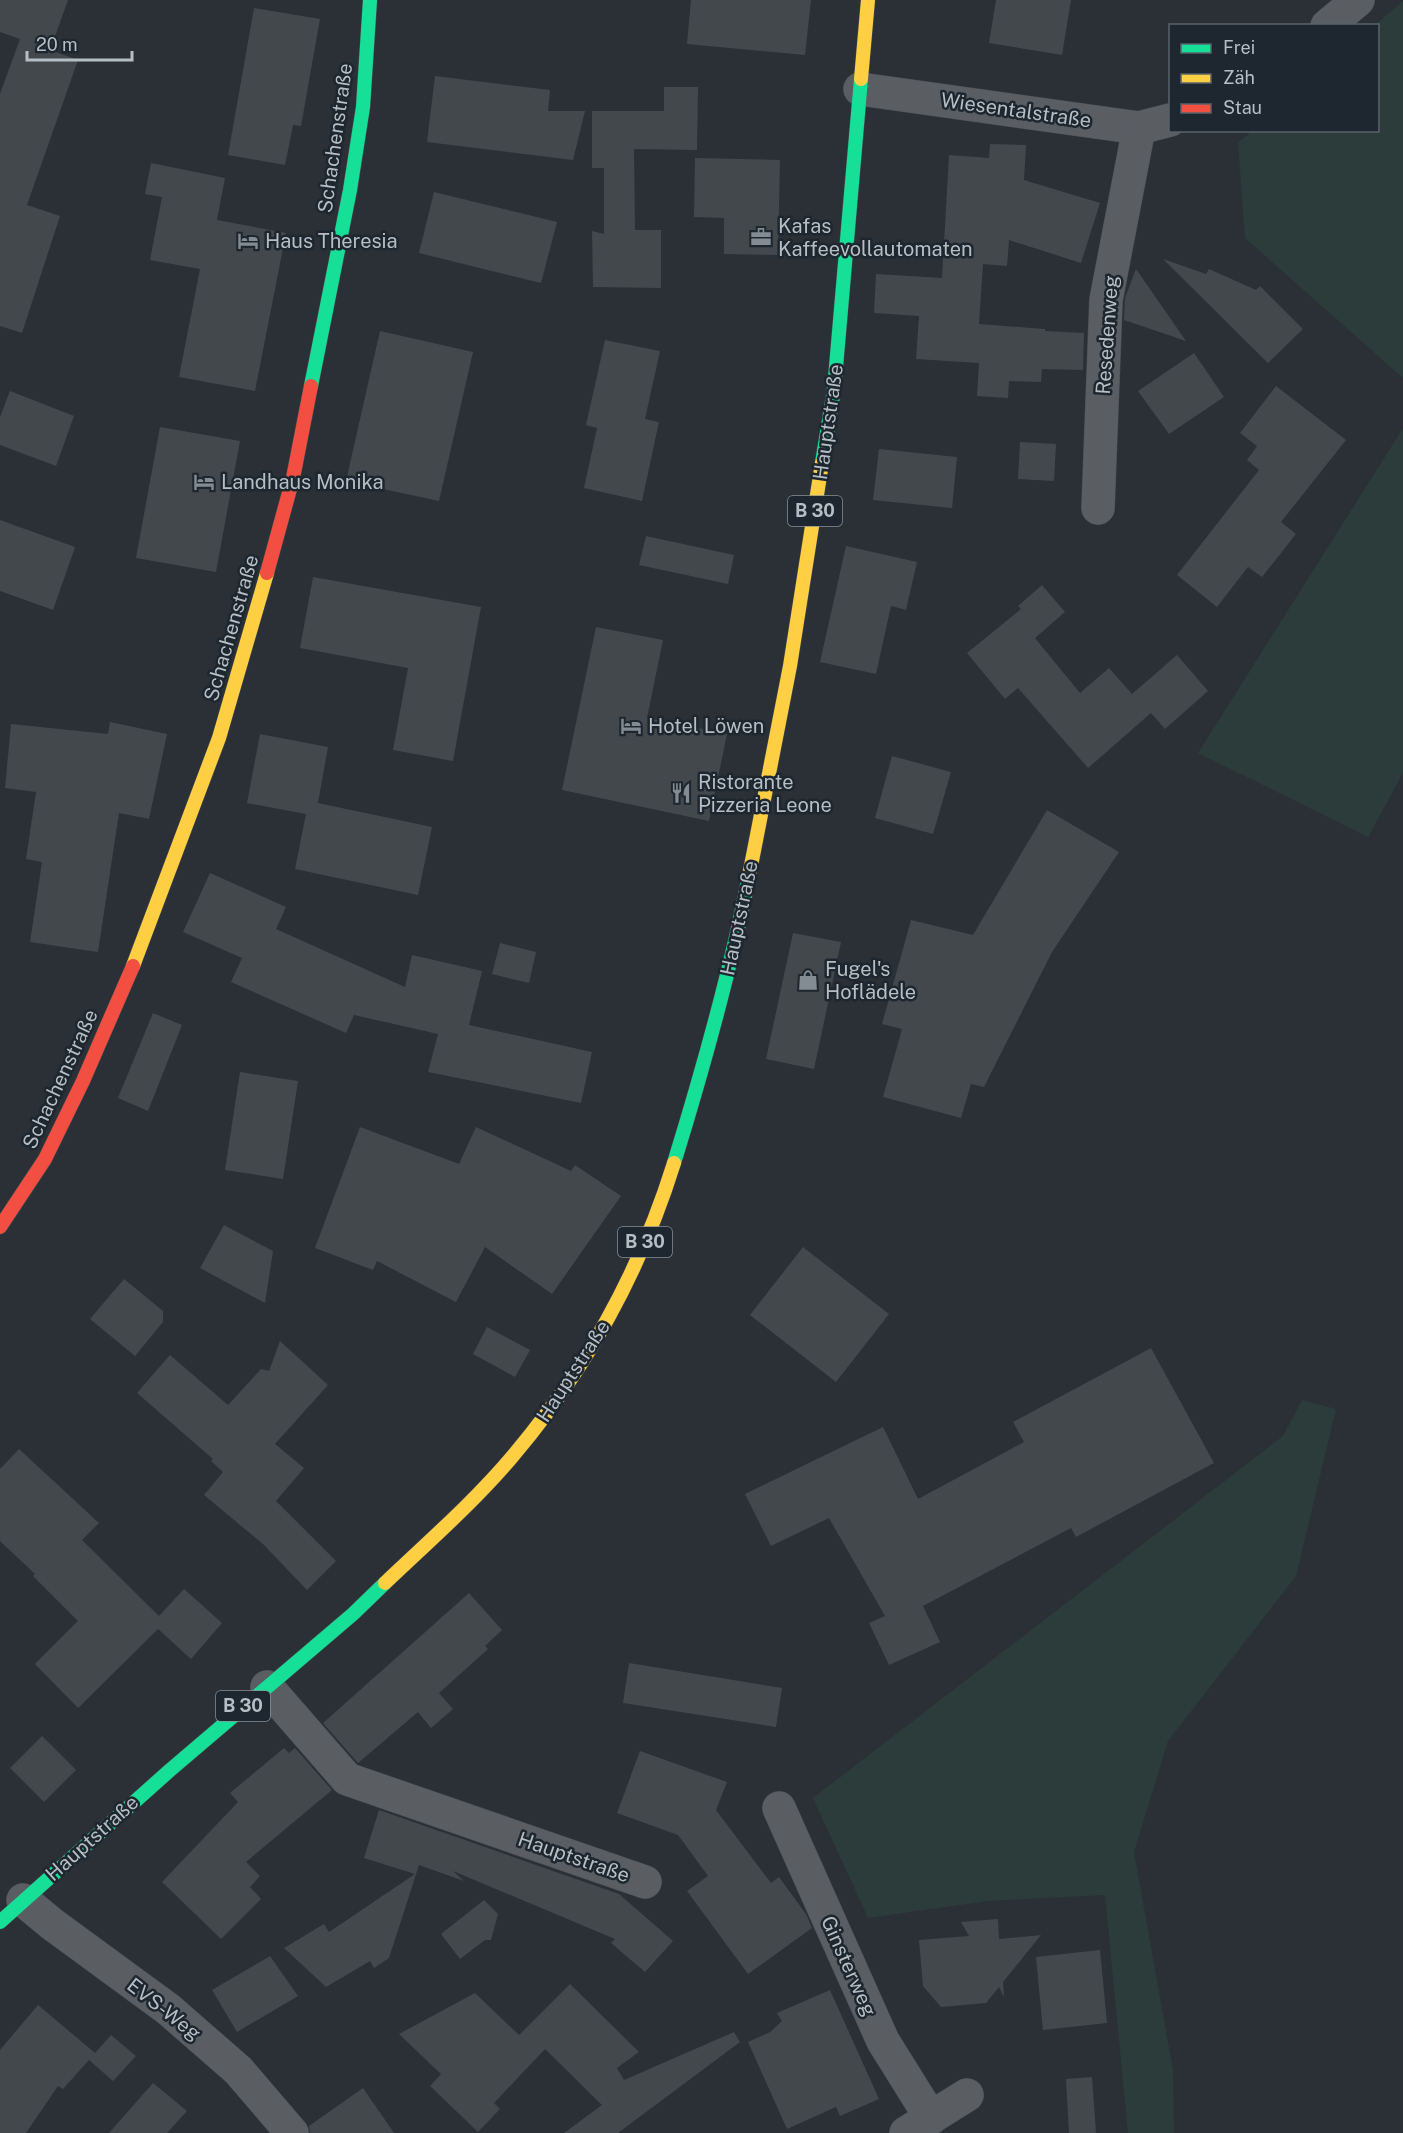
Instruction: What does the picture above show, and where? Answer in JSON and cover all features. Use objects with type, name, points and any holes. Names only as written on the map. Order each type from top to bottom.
[{"type":"main road","name":"Schachenstraße","points":[[0,1227],[45,1159],[82,1081],[145,937],[232,697],[293,478],[350,190],[363,106],[370,0]]},
{"type":"main road","name":"Hauptstraße","points":[[7,1911],[168,1770],[352,1614],[461,1510],[511,1458],[568,1385],[597,1339],[625,1287],[670,1175],[703,1066],[739,929],[790,666],[834,390],[868,0]]},
{"type":"street","points":[[1329,24],[1358,0]]},
{"type":"street","name":"Wiesentalstraße","points":[[860,89],[1139,128],[1169,120]]},
{"type":"street","name":"Resedenweg","points":[[1098,508],[1106,300],[1139,128]]},
{"type":"street","name":"Hauptstraße","points":[[267,1687],[347,1779],[645,1882]]},
{"type":"street","name":"Ginsterweg","points":[[779,1808],[919,2126],[967,2095]]},
{"type":"street","name":"EVS-Weg","points":[[7,1911],[52,1924],[168,2008],[238,2070],[292,2133]]},
{"type":"shaded area","points":[[1403,1],[1403,378],[1245,238],[1238,143],[1251,132],[1379,132],[1379,24],[1376,24]]},
{"type":"shaded area","points":[[1403,428],[1403,773],[1368,837],[1198,753]]},
{"type":"shaded area","points":[[1302,1400],[1336,1409],[1296,1576],[1168,1741],[1134,1852],[1173,2070],[1174,2133],[1128,2133],[1105,1895],[988,1901],[868,1918],[813,1798],[1283,1436]]},
{"type":"building","points":[[0,0],[68,0],[50,50],[78,60],[27,205],[60,216],[22,333],[0,326],[0,94],[20,39],[0,32]]},
{"type":"building","points":[[691,0],[811,0],[805,55],[687,44]]},
{"type":"building","points":[[996,0],[1071,0],[1062,55],[989,43]]},
{"type":"building","points":[[254,8],[320,19],[301,126],[293,125],[285,165],[228,155]]},
{"type":"building","points":[[435,76],[550,90],[548,111],[585,111],[573,160],[427,142]]},
{"type":"building","points":[[664,87],[698,87],[697,150],[634,149],[635,230],[661,230],[661,288],[593,287],[592,231],[604,234],[604,168],[592,168],[592,111],[664,111]]},
{"type":"building","points":[[990,144],[1026,145],[1024,180],[1100,203],[1081,263],[1009,240],[1007,266],[983,264],[979,324],[1084,333],[1083,370],[1042,369],[1041,382],[1009,381],[1008,398],[977,396],[979,363],[916,359],[919,316],[874,313],[876,274],[942,278],[949,155],[989,158]]},
{"type":"building","points":[[695,158],[780,160],[778,255],[724,254],[724,218],[694,217]]},
{"type":"building","points":[[151,163],[225,178],[217,220],[286,233],[255,391],[179,377],[200,269],[150,260],[162,197],[145,194]]},
{"type":"building","points":[[434,192],[557,222],[541,283],[419,253]]},
{"type":"building","points":[[1163,259],[1206,274],[1209,269],[1256,290],[1260,286],[1303,329],[1268,363]]},
{"type":"building","points":[[1136,269],[1186,341],[1124,320],[1125,298]]},
{"type":"building","points":[[380,331],[473,352],[439,501],[346,481]]},
{"type":"building","points":[[605,340],[660,351],[645,419],[659,422],[642,501],[584,488],[597,428],[586,425]]},
{"type":"building","points":[[1194,353],[1224,397],[1169,434],[1138,391]]},
{"type":"building","points":[[1276,386],[1346,440],[1281,522],[1296,534],[1262,577],[1248,567],[1217,607],[1177,575],[1259,470],[1247,460],[1257,446],[1240,433]]},
{"type":"building","points":[[10,391],[74,416],[56,466],[0,445],[0,417]]},
{"type":"building","points":[[160,427],[240,441],[216,572],[136,558]]},
{"type":"building","points":[[1020,442],[1056,444],[1054,481],[1018,479]]},
{"type":"building","points":[[879,449],[957,457],[952,508],[873,500]]},
{"type":"building","points":[[0,520],[75,547],[53,610],[0,591]]},
{"type":"building","points":[[646,536],[734,555],[728,584],[639,565]]},
{"type":"building","points":[[846,546],[917,562],[906,610],[891,606],[876,674],[820,662]]},
{"type":"building","points":[[313,577],[481,607],[453,761],[393,750],[408,668],[300,648]]},
{"type":"building","points":[[1042,585],[1065,612],[1035,638],[1080,693],[1109,668],[1132,694],[1177,655],[1208,691],[1165,729],[1151,713],[1088,768],[1018,688],[1005,699],[967,653],[1021,609],[1018,606]]},
{"type":"building","name":"Hotel Löwen","points":[[596,627],[663,640],[647,718],[727,734],[709,821],[562,790]]},
{"type":"building","points":[[110,722],[167,734],[149,819],[119,813],[98,952],[30,942],[42,862],[26,859],[36,792],[5,788],[11,724],[108,734]]},
{"type":"building","points":[[260,734],[328,747],[318,803],[432,827],[418,895],[295,869],[306,814],[247,803]]},
{"type":"building","points":[[892,756],[951,772],[933,834],[875,818]]},
{"type":"building","points":[[1047,810],[1119,852],[1052,952],[984,1087],[971,1084],[961,1118],[883,1097],[902,1029],[882,1024],[911,920],[973,935]]},
{"type":"building","points":[[210,873],[286,907],[276,929],[405,987],[412,955],[482,971],[469,1025],[592,1052],[581,1103],[428,1072],[438,1034],[354,1015],[346,1033],[231,982],[242,958],[183,932]]},
{"type":"building","points":[[793,933],[841,942],[814,1069],[766,1059]]},
{"type":"building","points":[[500,943],[536,952],[529,983],[492,974]]},
{"type":"building","points":[[153,1013],[182,1025],[148,1111],[118,1098]]},
{"type":"building","points":[[240,1072],[298,1081],[283,1179],[225,1170]]},
{"type":"building","points":[[360,1127],[459,1164],[476,1127],[571,1171],[575,1165],[621,1196],[552,1294],[485,1247],[456,1302],[377,1261],[373,1270],[315,1248]]},
{"type":"building","points":[[224,1225],[273,1251],[265,1303],[200,1268]]},
{"type":"building","points":[[803,1247],[889,1314],[836,1382],[750,1315]]},
{"type":"building","points":[[124,1279],[163,1311],[163,1322],[135,1356],[90,1319]]},
{"type":"building","points":[[487,1327],[530,1350],[515,1377],[473,1354]]},
{"type":"building","points":[[280,1341],[328,1385],[275,1444],[304,1468],[276,1501],[336,1561],[307,1590],[263,1544],[204,1495],[223,1472],[211,1461],[213,1459],[137,1393],[170,1355],[228,1405],[261,1369],[269,1371]]},
{"type":"building","points":[[1151,1348],[1214,1463],[1076,1537],[1071,1528],[923,1606],[940,1642],[889,1665],[869,1623],[885,1616],[829,1518],[771,1546],[745,1494],[883,1427],[918,1499],[1024,1442],[1013,1422]]},
{"type":"building","points":[[19,1449],[99,1523],[82,1540],[159,1616],[184,1589],[222,1623],[191,1659],[158,1629],[78,1708],[35,1664],[78,1621],[33,1576],[35,1574],[0,1541],[0,1469]]},
{"type":"building","points":[[469,1593],[502,1630],[485,1646],[488,1649],[439,1693],[453,1709],[431,1728],[418,1712],[358,1763],[323,1723]]},
{"type":"building","points":[[629,1663],[782,1688],[776,1727],[623,1703]]},
{"type":"building","points":[[42,1736],[76,1770],[44,1802],[10,1768]]},
{"type":"building","points":[[284,1748],[289,1753],[295,1748],[332,1790],[246,1862],[260,1876],[250,1887],[261,1899],[221,1939],[162,1882],[238,1802],[230,1793]]},
{"type":"building","points":[[640,1751],[727,1782],[716,1810],[771,1883],[779,1877],[806,1914],[812,1928],[748,1974],[687,1891],[708,1876],[678,1835],[617,1813]]},
{"type":"building","points":[[379,1810],[619,1894],[673,1941],[645,1972],[611,1943],[615,1939],[453,1871],[464,1881],[419,1865],[389,1958],[374,1968],[370,1961],[326,1987],[284,1948],[324,1924],[329,1932],[415,1874],[364,1858]]},
{"type":"building","points":[[484,1900],[498,1914],[491,1940],[485,1940],[460,1959],[441,1934]]},
{"type":"building","points":[[998,1919],[999,1939],[1041,1935],[1003,1982],[1004,1997],[999,1987],[986,2003],[941,2007],[923,1986],[919,1940],[969,1936],[961,1922]]},
{"type":"building","points":[[1100,1950],[1107,2023],[1043,2030],[1036,1957]]},
{"type":"building","points":[[270,1956],[298,1996],[237,2032],[212,1990]]},
{"type":"building","points":[[570,1984],[639,2052],[617,2068],[624,2080],[734,2032],[740,2042],[618,2133],[564,2133],[602,2105],[545,2049],[494,2103],[500,2109],[478,2132],[430,2086],[441,2074],[399,2034],[475,1993],[519,2035]]},
{"type":"building","points":[[830,1990],[879,2099],[840,2116],[836,2107],[787,2129],[748,2042],[770,2032],[782,2021],[777,2013]]},
{"type":"building","points":[[38,2005],[95,2053],[111,2035],[136,2056],[113,2081],[89,2060],[63,2089],[58,2086],[26,2133],[0,2133],[0,2050]]},
{"type":"building","points":[[1092,2077],[1096,2133],[1069,2133],[1066,2079]]},
{"type":"building","points":[[153,2083],[187,2111],[167,2133],[109,2133]]},
{"type":"building","points":[[363,2088],[394,2133],[310,2133],[309,2126]]},
{"type":"traffic: fast","points":[[311,386],[350,190],[363,107],[370,0]]},
{"type":"traffic: fast","points":[[822,463],[834,390],[861,79]]},
{"type":"traffic: fast","points":[[674,1163],[715,1021],[749,876]]},
{"type":"traffic: fast","points":[[0,1922],[169,1771],[353,1614],[385,1583]]},
{"type":"traffic: slow","points":[[861,79],[868,0]]},
{"type":"traffic: slow","points":[[749,876],[790,666],[822,463]]},
{"type":"traffic: slow","points":[[133,966],[219,738],[267,573]]},
{"type":"traffic: slow","points":[[385,1583],[497,1474],[539,1424],[563,1390],[608,1319],[627,1281],[645,1243],[674,1163]]},
{"type":"traffic: jam","points":[[267,573],[293,478],[311,386]]},
{"type":"traffic: jam","points":[[0,1227],[45,1159],[83,1081],[133,966]]},
{"type":"place","name":"Kafas Kaffeevollautomaten","points":[[761,237]]},
{"type":"place","name":"Haus Theresia","points":[[248,241]]},
{"type":"place","name":"Landhaus Monika","points":[[204,482]]},
{"type":"place","name":"Hotel Löwen","points":[[631,726]]},
{"type":"place","name":"Ristorante Pizzeria Leone","points":[[681,793]]},
{"type":"place","name":"Fugel's Hoflädele","points":[[808,980]]}]
